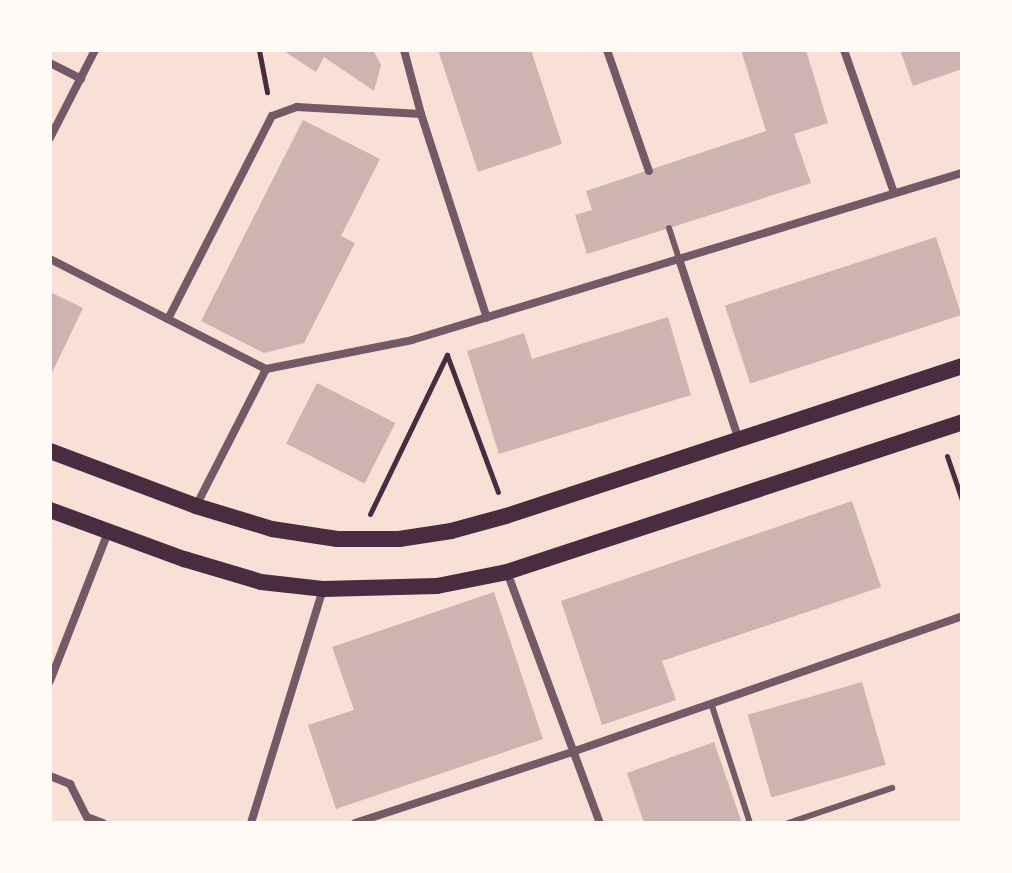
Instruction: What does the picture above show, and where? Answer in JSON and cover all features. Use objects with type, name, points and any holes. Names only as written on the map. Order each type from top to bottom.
[{"type":"main road","points":[[50,451],[196,506],[272,529],[337,539],[399,539],[451,531],[506,516],[962,366]]},
{"type":"main road","points":[[50,510],[261,582],[323,589],[392,590],[437,586],[507,572],[962,422]]},
{"type":"street","points":[[50,138],[95,50]]},
{"type":"street","points":[[404,50],[421,114],[487,318]]},
{"type":"street","points":[[607,50],[649,171]]},
{"type":"street","points":[[844,50],[894,193]]},
{"type":"street","points":[[50,63],[81,79]]},
{"type":"street","points":[[168,319],[272,116],[297,107],[421,114]]},
{"type":"street","points":[[50,259],[266,369],[439,332],[962,173]]},
{"type":"street","points":[[679,259],[739,440]]},
{"type":"street","points":[[196,506],[266,369]]},
{"type":"street","points":[[50,681],[108,532]]},
{"type":"street","points":[[507,572],[600,823]]},
{"type":"street","points":[[251,823],[323,589]]},
{"type":"street","points":[[355,823],[575,751],[962,616]]},
{"type":"street","points":[[50,776],[70,784],[87,817],[103,823]]},
{"type":"lane","points":[[669,228],[679,259]]},
{"type":"lane","points":[[711,703],[750,823]]},
{"type":"lane","points":[[788,823],[892,788]]},
{"type":"path","points":[[259,50],[272,116]]},
{"type":"path","points":[[439,332],[499,493]]},
{"type":"path","points":[[369,515],[447,355]]},
{"type":"path","points":[[938,430],[962,500]]},
{"type":"path","points":[[485,498],[508,489]]},
{"type":"path","points":[[356,515],[384,514]]},
{"type":"building","points":[[282,50],[373,50],[381,65],[374,91],[324,57],[316,72]]},
{"type":"building","points":[[438,50],[531,50],[562,144],[478,172]]},
{"type":"building","points":[[741,50],[806,50],[828,123],[794,134],[811,183],[587,254],[575,215],[592,210],[586,191],[766,131]]},
{"type":"building","points":[[900,50],[962,50],[962,69],[913,86]]},
{"type":"building","points":[[303,120],[380,159],[341,236],[355,243],[304,343],[264,353],[201,321]]},
{"type":"building","points":[[936,237],[961,315],[750,384],[725,306]]},
{"type":"building","points":[[50,292],[83,308],[50,377]]},
{"type":"building","points":[[668,317],[691,395],[499,454],[467,351],[524,333],[532,359]]},
{"type":"building","points":[[317,383],[395,423],[365,484],[286,444]]},
{"type":"building","points":[[852,501],[881,587],[662,661],[676,700],[602,725],[561,601]]},
{"type":"building","points":[[494,592],[543,739],[336,809],[308,725],[354,710],[332,647]]},
{"type":"building","points":[[862,682],[886,765],[771,797],[748,715]]},
{"type":"building","points":[[714,742],[742,823],[644,823],[627,773]]}]
